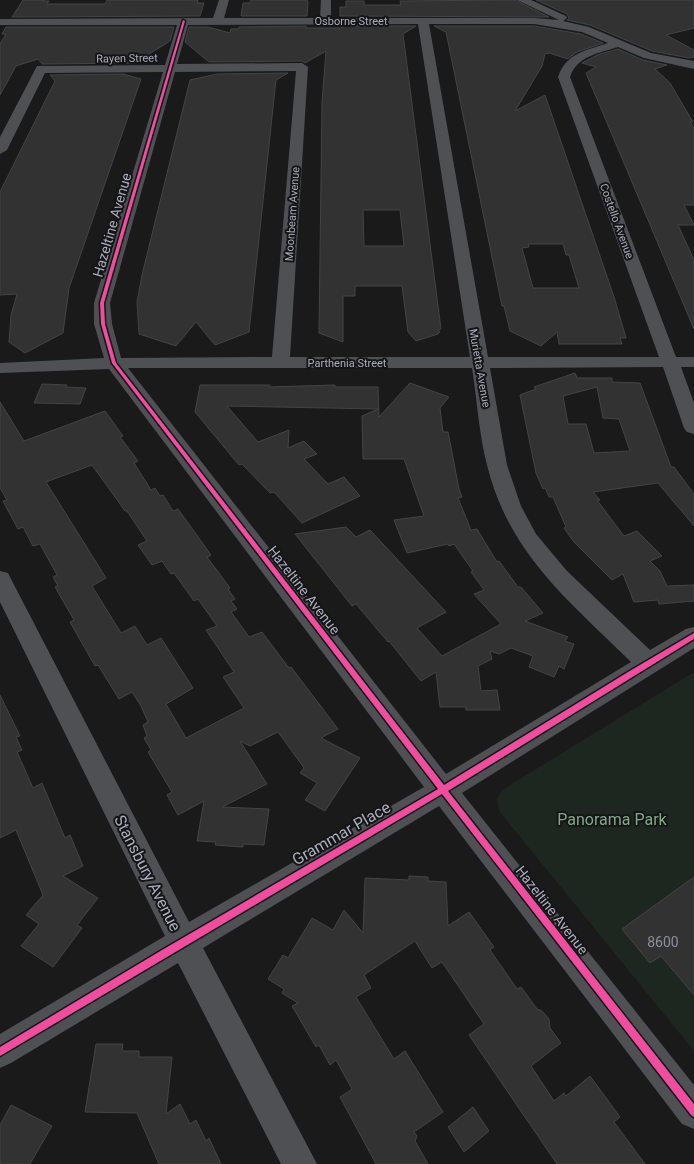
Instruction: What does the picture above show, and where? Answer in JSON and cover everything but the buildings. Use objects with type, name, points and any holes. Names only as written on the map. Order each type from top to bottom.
[{"type":"street","points":[[218,21],[224,0]]},
{"type":"street","points":[[325,21],[326,0]]},
{"type":"street","points":[[522,0],[585,30]]},
{"type":"street","name":"Murietta Avenue","points":[[423,20],[479,363],[498,465],[511,506],[528,539],[559,577],[648,663]]},
{"type":"street","name":"Hazeltine Avenue","points":[[184,21],[172,68],[102,303],[103,324],[114,362],[443,790],[694,1112]]},
{"type":"street","name":"Osborne Street","points":[[0,22],[534,21],[562,24],[585,30],[648,56],[689,69]]},
{"type":"street","name":"Costello Avenue","points":[[617,44],[575,59],[566,68],[564,77],[694,428]]},
{"type":"street","name":"Rayen Street","points":[[0,150],[42,69],[302,67]]},
{"type":"street","name":"Moonbeam Avenue","points":[[281,362],[302,67]]},
{"type":"street","name":"Parthenia Street","points":[[0,368],[114,362],[694,362]]},
{"type":"street","name":"Stansbury Avenue","points":[[0,579],[182,941],[300,1164]]},
{"type":"street","name":"Grammar Place","points":[[0,1052],[182,941],[443,790],[694,636]]},
{"type":"green space","name":"Panorama Park","points":[[694,672],[694,1051],[499,811],[497,799],[502,790]]},
{"type":"cycle path","points":[[184,21],[102,303],[103,324],[114,363],[694,1112]]},
{"type":"cycle path","points":[[0,1052],[473,772],[694,636]]}]
